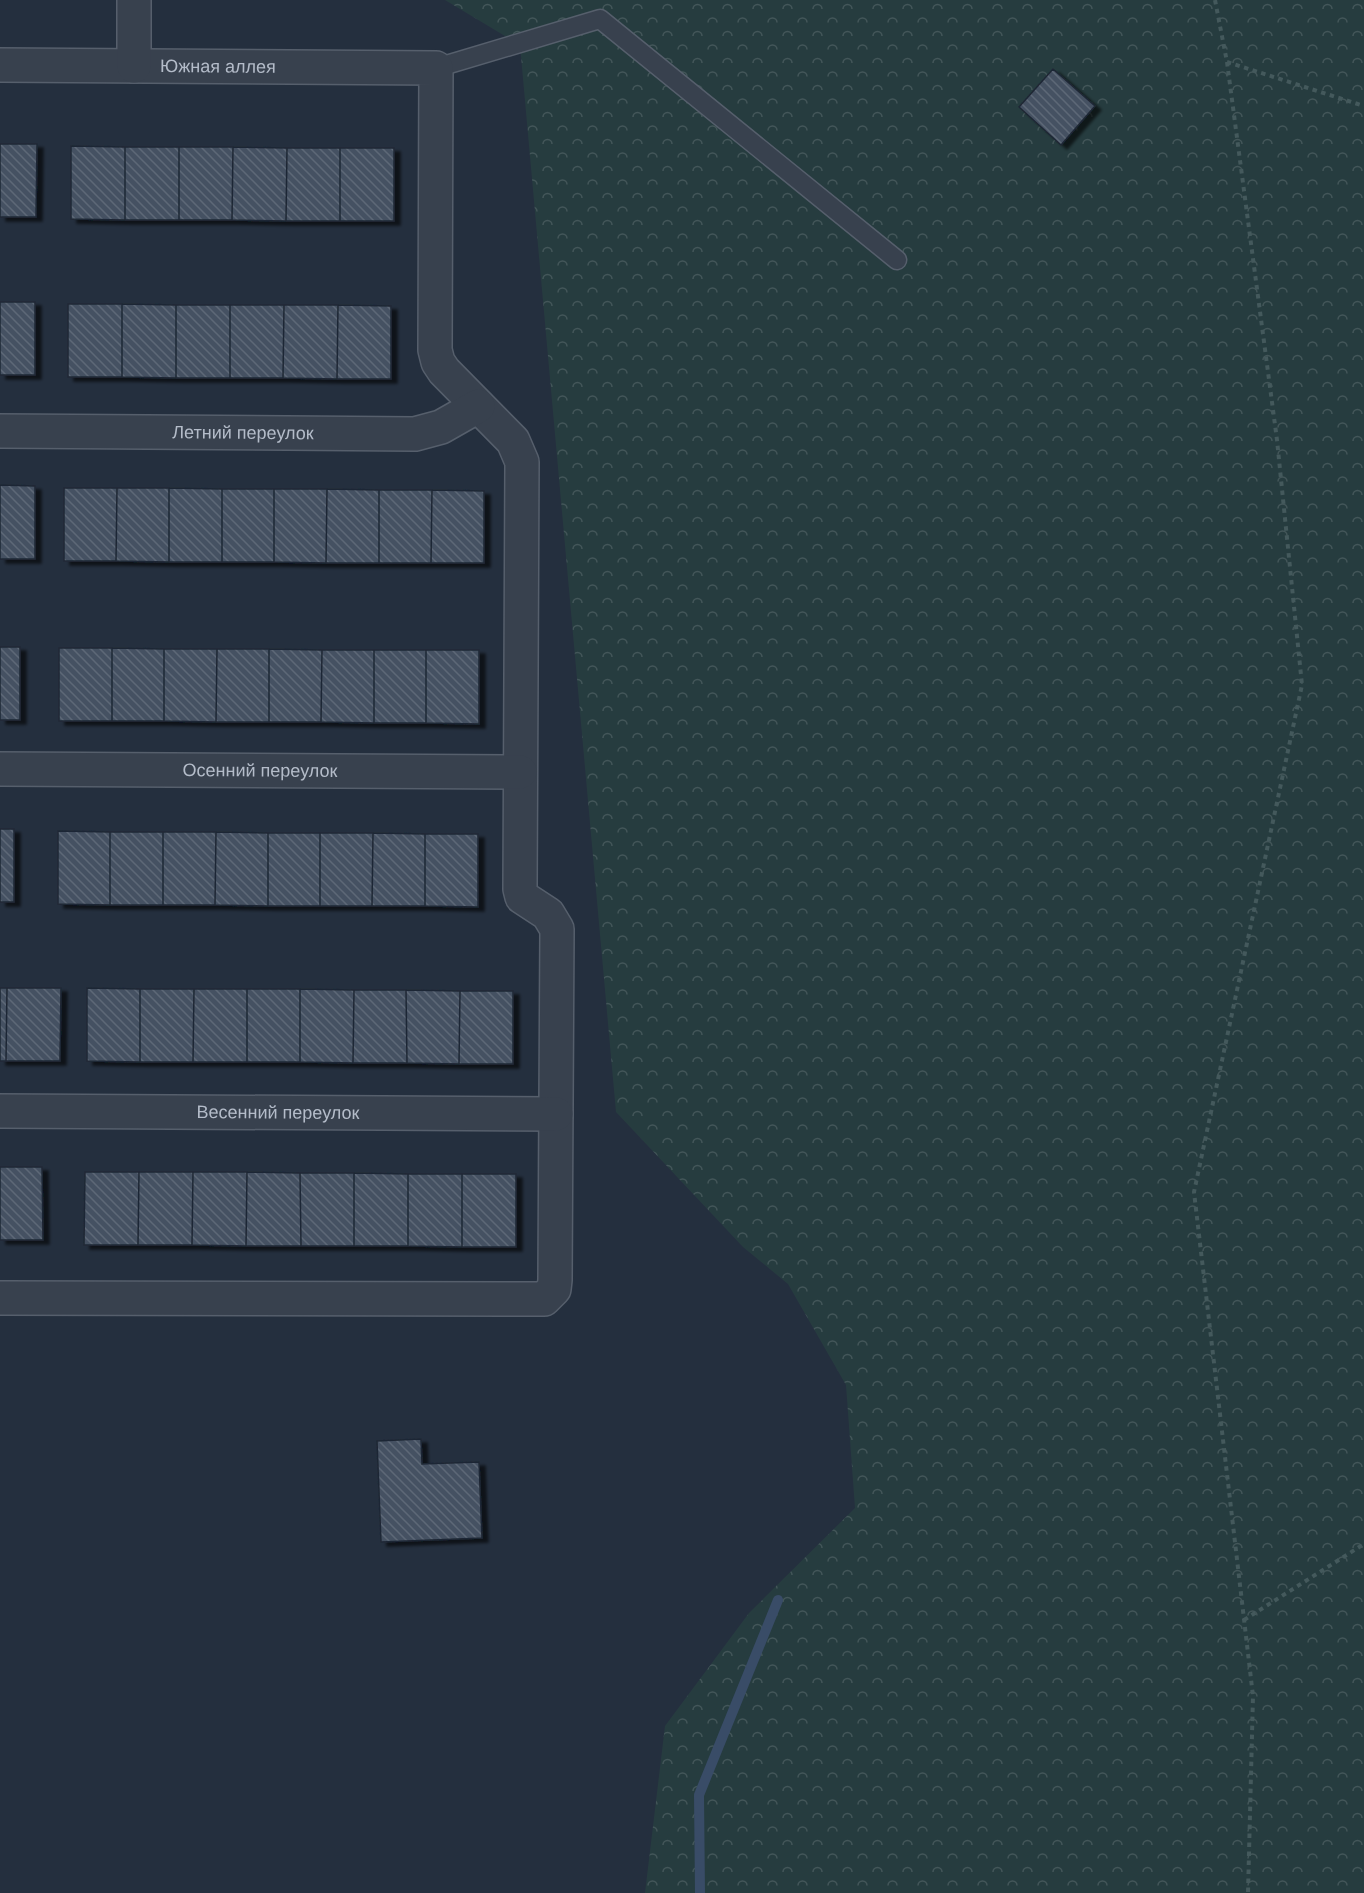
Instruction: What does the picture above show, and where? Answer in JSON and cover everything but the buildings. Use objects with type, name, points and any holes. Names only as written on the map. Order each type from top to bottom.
[{"type":"street","points":[[134,0],[134,66]]},
{"type":"street","name":"Южная аллея","points":[[0,65],[436,68]]},
{"type":"street","points":[[0,1298],[544,1299],[554,1289],[557,929],[548,914],[522,897],[520,772],[522,462],[513,441],[444,371],[438,362],[435,350],[436,68]]},
{"type":"street","name":"Летний переулок","points":[[0,431],[415,434],[441,427],[478,406]]},
{"type":"street","name":"Осенний переулок","points":[[0,769],[520,772]]},
{"type":"street","name":"Весенний переулок","points":[[0,1111],[556,1114]]},
{"type":"lane","points":[[436,68],[600,19],[897,260]]},
{"type":"path","points":[[1215,0],[1227,63],[1277,440],[1302,685],[1194,1192],[1253,1696],[1248,1893]]},
{"type":"path","points":[[1227,63],[1364,106]]},
{"type":"path","points":[[1244,1620],[1364,1544]]},
{"type":"green space","points":[[445,0],[1364,0],[1364,1893],[645,1893],[665,1726],[749,1613],[855,1508],[846,1385],[788,1284],[743,1247],[616,1112],[520,45]]},
{"type":"waterway","points":[[700,1893],[699,1795],[778,1600]]}]
